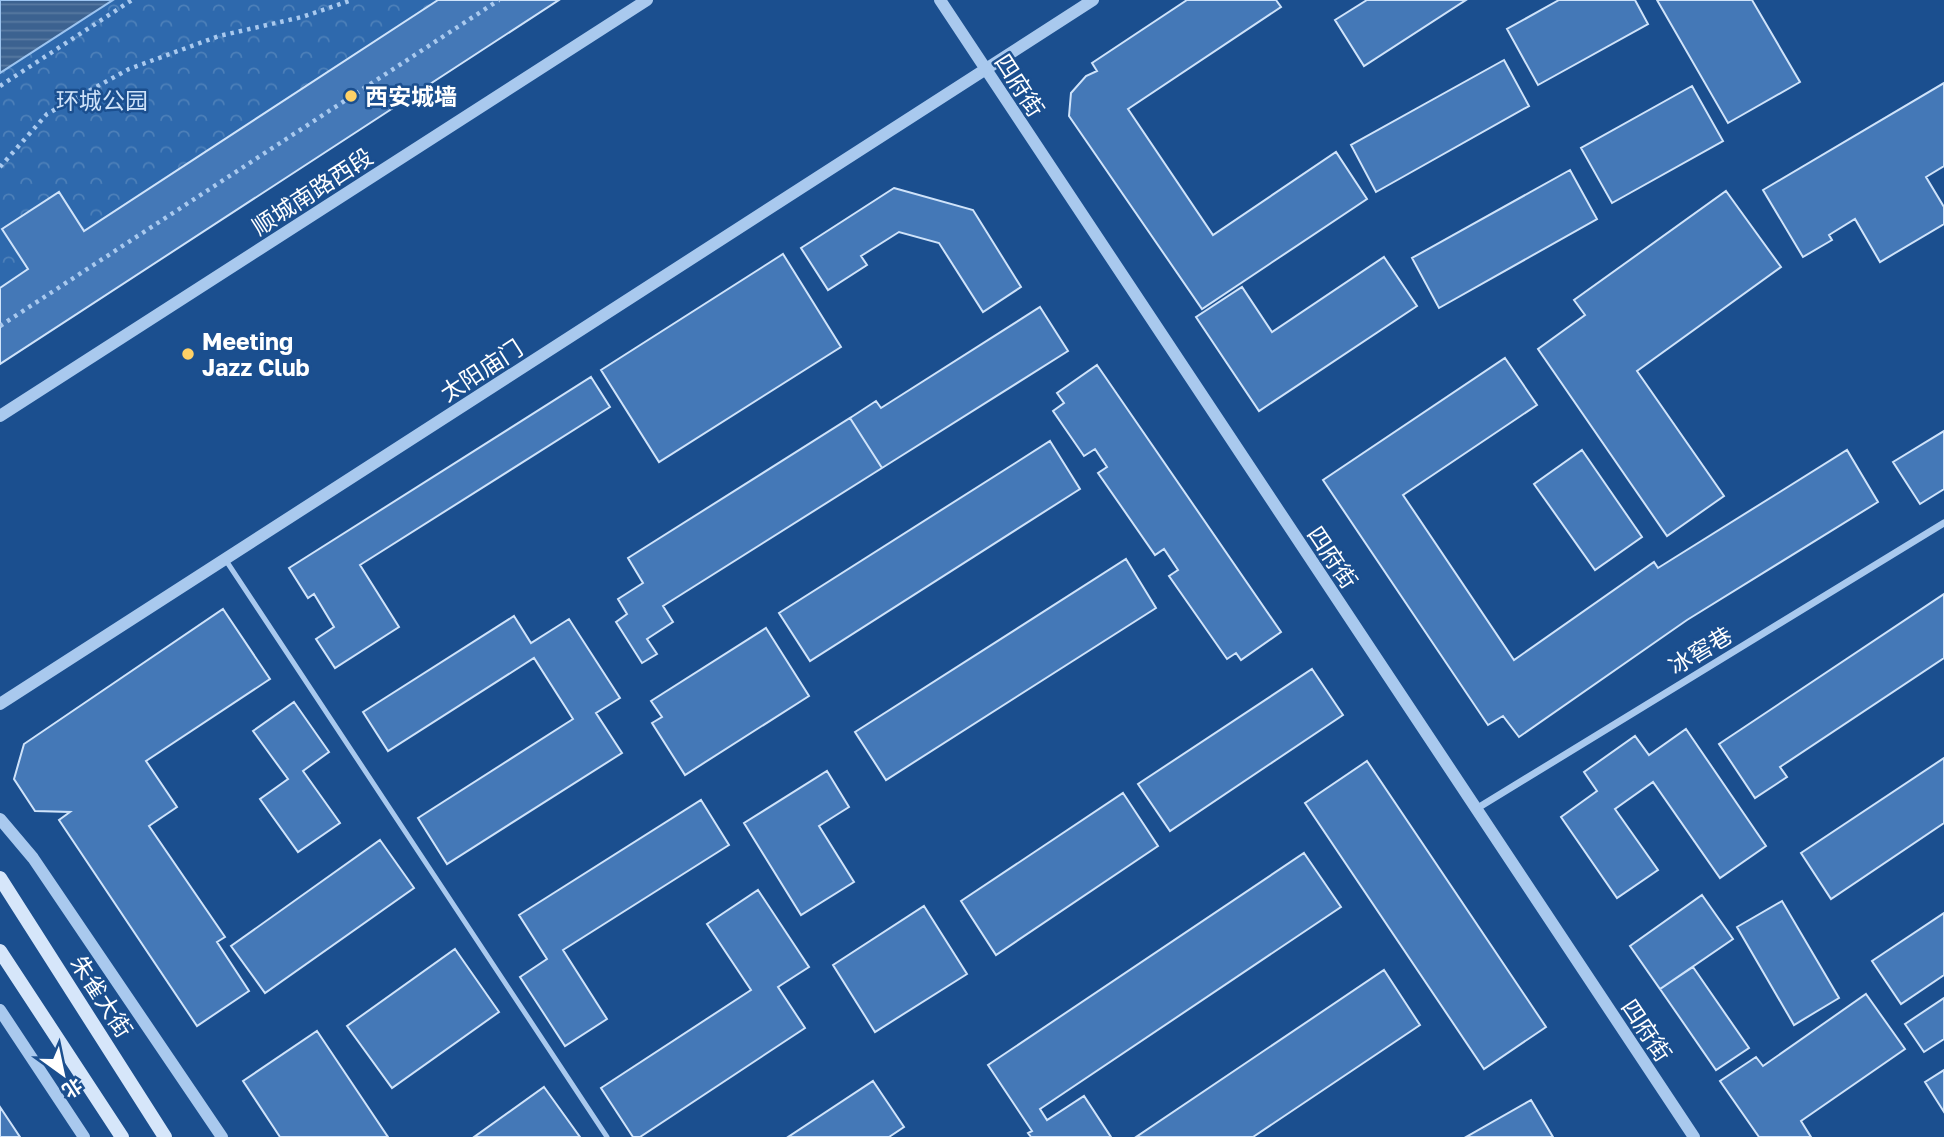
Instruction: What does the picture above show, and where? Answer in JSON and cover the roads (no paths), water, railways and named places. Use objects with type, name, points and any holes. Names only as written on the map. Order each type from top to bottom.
[{"type":"main road","name":"朱雀大街","points":[[0,878],[165,1137]]},
{"type":"main road","points":[[0,951],[122,1137]]},
{"type":"street","name":"顺城南路西段","points":[[0,416],[647,0]]},
{"type":"street","name":"四府街","points":[[940,0],[1694,1137]]},
{"type":"street","name":"太阳庙门","points":[[0,704],[1093,0]]},
{"type":"street","name":"冰窖巷","points":[[1476,809],[1944,523]]},
{"type":"street","points":[[0,820],[33,858],[222,1137]]},
{"type":"street","points":[[0,1010],[84,1137]]},
{"type":"lane","points":[[225,559],[607,1137]]},
{"type":"place","name":"西安城墙","points":[[351,96]]},
{"type":"place","name":"Meeting Jazz Club","points":[[188,354]]},
{"type":"park label","name":"环城公园","points":[[102,100]]}]
